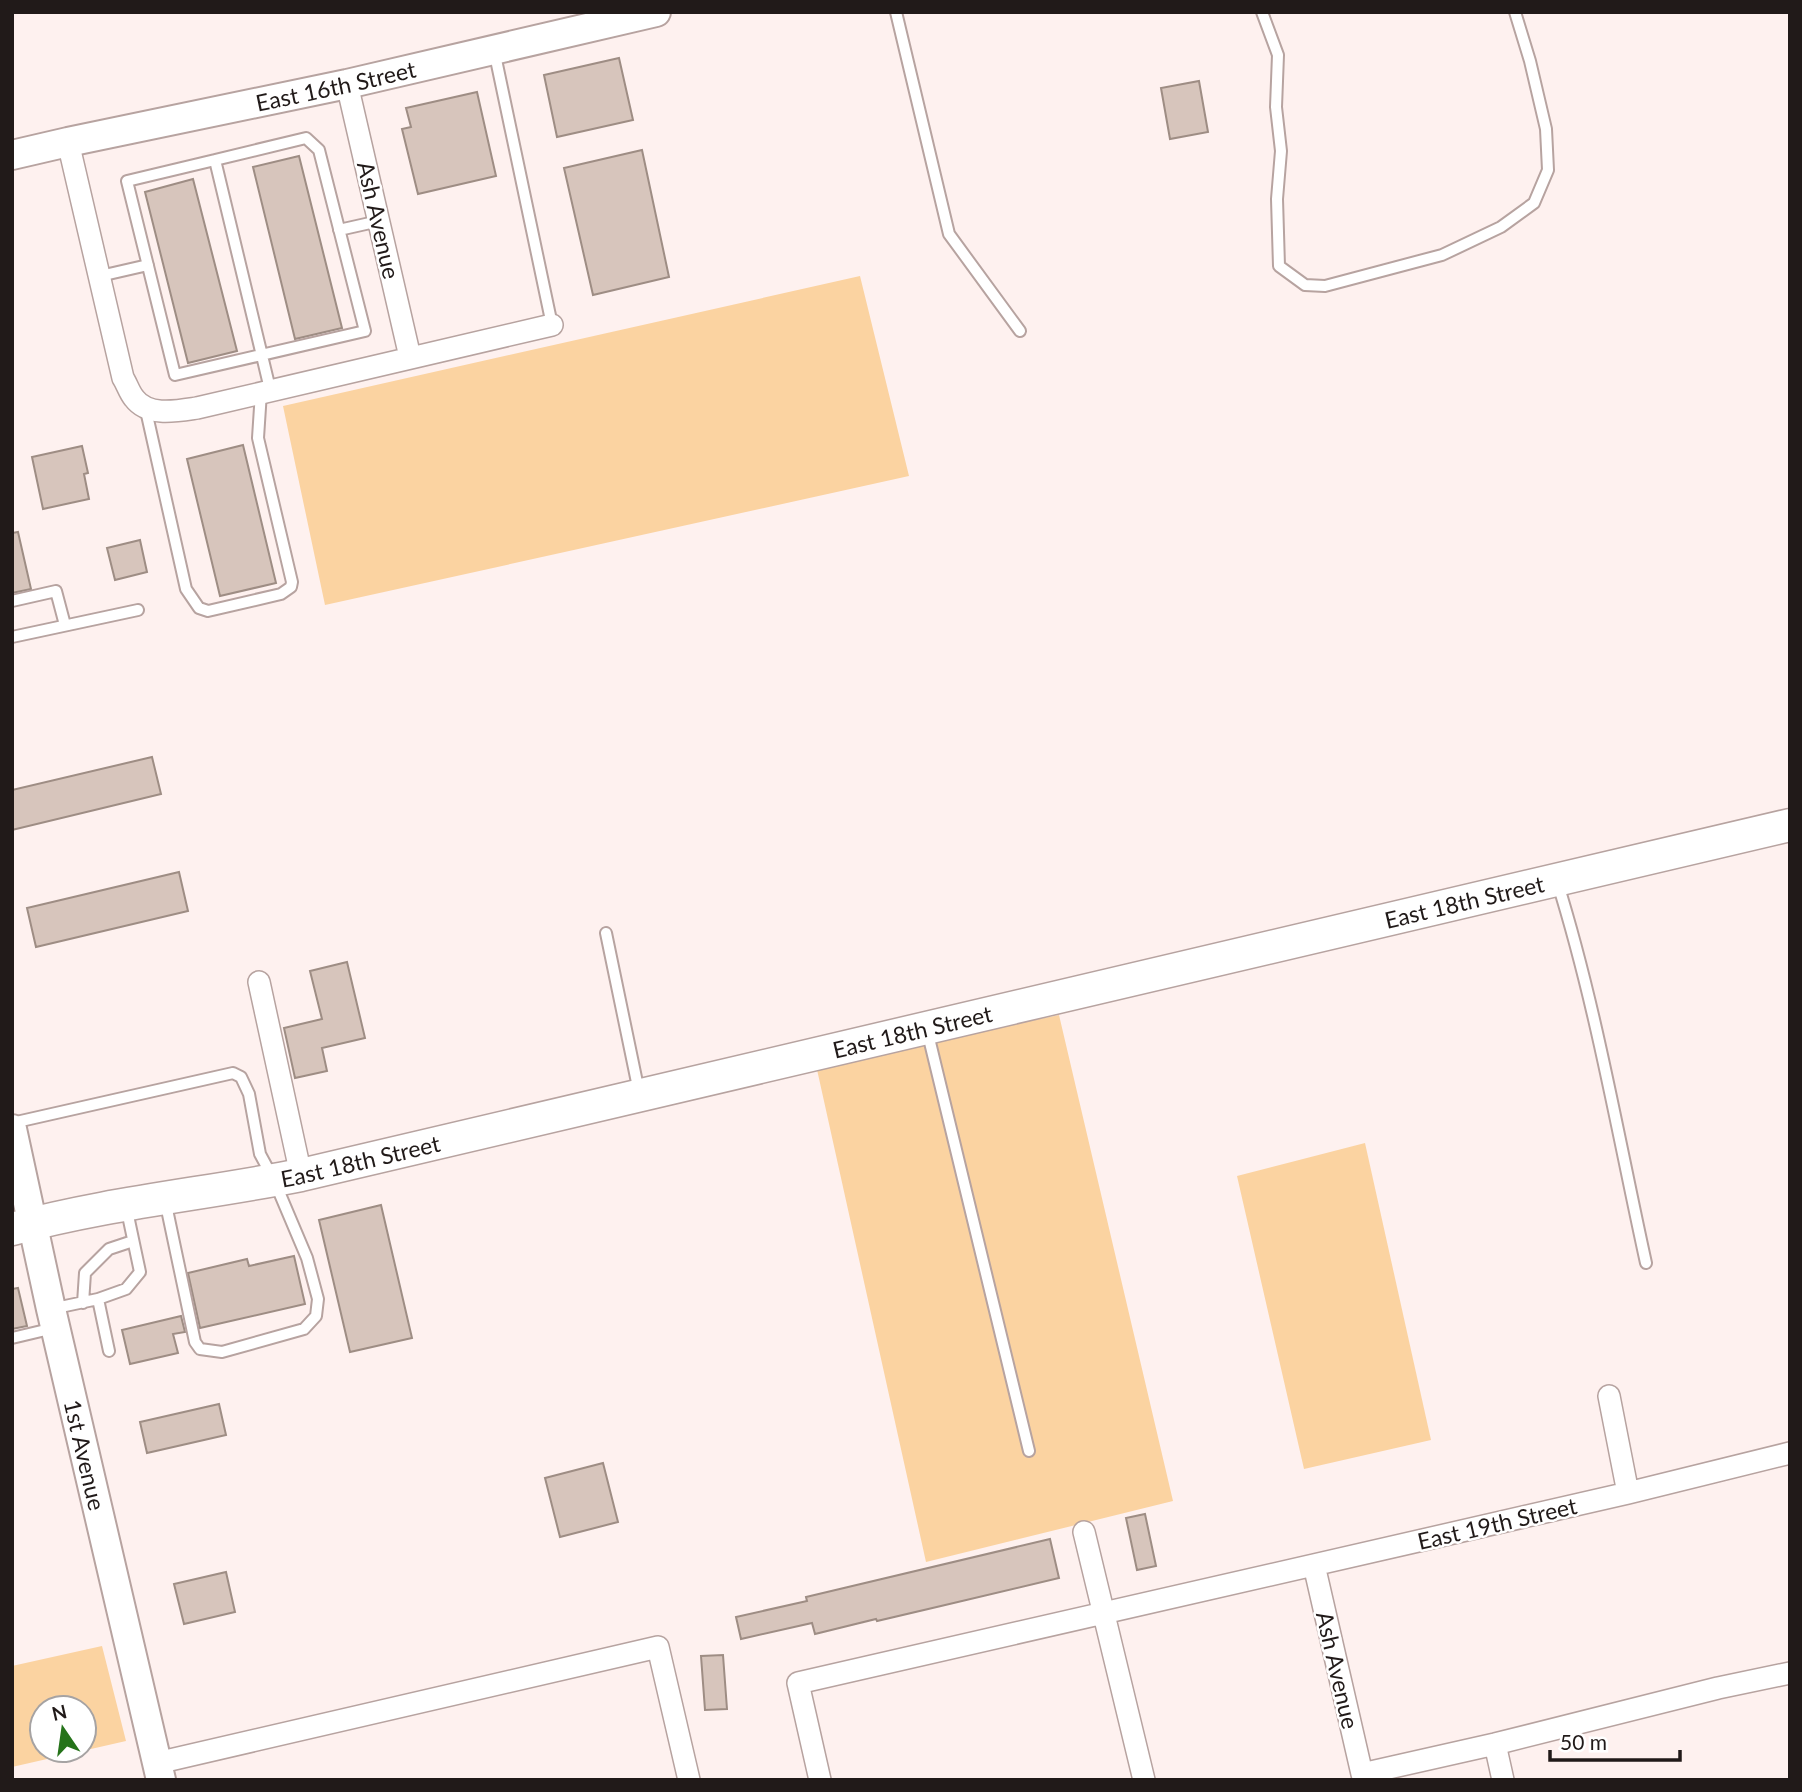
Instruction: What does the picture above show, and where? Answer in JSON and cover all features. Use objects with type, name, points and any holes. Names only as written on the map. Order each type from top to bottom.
[{"type":"main road","name":"East 18th Street","points":[[22,1226],[164,1197],[287,1177],[1790,825]]},
{"type":"street","name":"East 16th Street","points":[[12,155],[347,83],[656,12]]},
{"type":"street","name":"Ash Avenue","points":[[347,83],[410,357]]},
{"type":"street","points":[[68,142],[123,377],[134,399],[148,409],[173,412],[552,325]]},
{"type":"street","points":[[259,982],[287,1177]]},
{"type":"street","name":"1st Avenue","points":[[12,1129],[22,1226],[54,1319],[159,1771]]},
{"type":"street","points":[[1609,1396],[1628,1493]]},
{"type":"street","name":"East 19th Street","points":[[820,1780],[798,1683],[1628,1493],[1790,1453]]},
{"type":"street","points":[[1084,1532],[1144,1780]]},
{"type":"street","name":"Ash Avenue","points":[[1314,1565],[1362,1774],[1495,1744]]},
{"type":"street","points":[[159,1771],[658,1647],[689,1780]]},
{"type":"street","points":[[1503,1780],[1495,1744],[1717,1688],[1790,1673]]},
{"type":"lane","points":[[895,12],[949,234],[1020,331]]},
{"type":"lane","points":[[1262,12],[1278,55],[1276,107],[1281,151],[1277,199],[1279,267],[1305,285],[1325,286],[1442,256],[1500,227],[1534,203],[1548,170],[1546,129],[1515,12]]},
{"type":"lane","points":[[494,50],[552,325]]},
{"type":"lane","points":[[306,138],[319,150],[365,331],[175,375],[127,181],[215,160],[306,138]]},
{"type":"lane","points":[[145,406],[186,589],[199,608],[208,611],[281,594],[291,587],[258,438],[265,391],[261,355],[215,160]]},
{"type":"lane","points":[[339,230],[379,221]]},
{"type":"lane","points":[[100,276],[148,265]]},
{"type":"lane","points":[[12,601],[56,591],[65,625]]},
{"type":"lane","points":[[12,637],[138,610]]},
{"type":"lane","points":[[1556,880],[1572,928],[1605,1068],[1646,1263]]},
{"type":"lane","points":[[607,933],[639,1095]]},
{"type":"lane","points":[[926,1028],[1029,1451]]},
{"type":"lane","points":[[12,1123],[233,1073],[241,1077],[249,1094],[260,1154],[287,1177],[317,1298],[316,1316],[304,1329],[222,1352],[201,1349],[195,1342],[164,1197]]},
{"type":"lane","points":[[12,1338],[83,1303],[126,1289],[140,1272],[125,1205]]},
{"type":"lane","points":[[83,1303],[85,1273],[109,1249],[133,1241]]},
{"type":"lane","points":[[98,1299],[109,1351]]},
{"type":"shaded area","points":[[860,276],[909,476],[325,605],[283,406]]},
{"type":"shaded area","points":[[1059,1015],[1173,1501],[926,1562],[816,1065]]},
{"type":"shaded area","points":[[1365,1143],[1431,1440],[1304,1469],[1237,1176]]},
{"type":"shaded area","points":[[102,1646],[126,1741],[98,1747],[98,1694],[28,1694],[28,1763],[12,1767],[12,1666]]},
{"type":"building","points":[[619,58],[633,120],[557,137],[544,75]]},
{"type":"building","points":[[1199,81],[1208,132],[1170,139],[1161,88]]},
{"type":"building","points":[[477,92],[496,176],[418,194],[402,129],[411,127],[406,108]]},
{"type":"building","points":[[642,150],[669,277],[593,295],[564,168]]},
{"type":"building","points":[[299,156],[342,328],[295,339],[253,167]]},
{"type":"building","points":[[193,179],[237,351],[188,363],[145,192]]},
{"type":"building","points":[[243,445],[276,583],[220,596],[187,459]]},
{"type":"building","points":[[82,446],[88,473],[84,474],[89,499],[43,509],[32,457]]},
{"type":"building","points":[[18,532],[31,589],[12,593],[12,533]]},
{"type":"building","points":[[140,540],[147,572],[115,580],[107,548]]},
{"type":"building","points":[[152,757],[161,794],[12,830],[12,790]]},
{"type":"building","points":[[179,872],[188,911],[36,947],[27,908]]},
{"type":"building","points":[[347,962],[365,1038],[322,1048],[327,1071],[295,1078],[284,1028],[322,1019],[310,971]]},
{"type":"building","points":[[381,1205],[412,1338],[350,1352],[319,1220]]},
{"type":"building","points":[[294,1256],[305,1304],[200,1328],[188,1273],[247,1259],[249,1266]]},
{"type":"building","points":[[18,1288],[27,1326],[12,1329],[12,1289]]},
{"type":"building","points":[[181,1316],[185,1332],[173,1334],[178,1353],[130,1364],[122,1330]]},
{"type":"building","points":[[219,1404],[226,1435],[147,1453],[140,1422]]},
{"type":"building","points":[[603,1463],[618,1522],[560,1537],[545,1478]]},
{"type":"building","points":[[1145,1514],[1156,1566],[1137,1570],[1126,1518]]},
{"type":"building","points":[[1050,1539],[1059,1578],[815,1634],[812,1623],[741,1639],[736,1617],[807,1601],[806,1597]]},
{"type":"building","points":[[226,1572],[235,1612],[184,1624],[174,1584]]},
{"type":"building","points":[[723,1655],[727,1709],[705,1710],[701,1656]]}]
